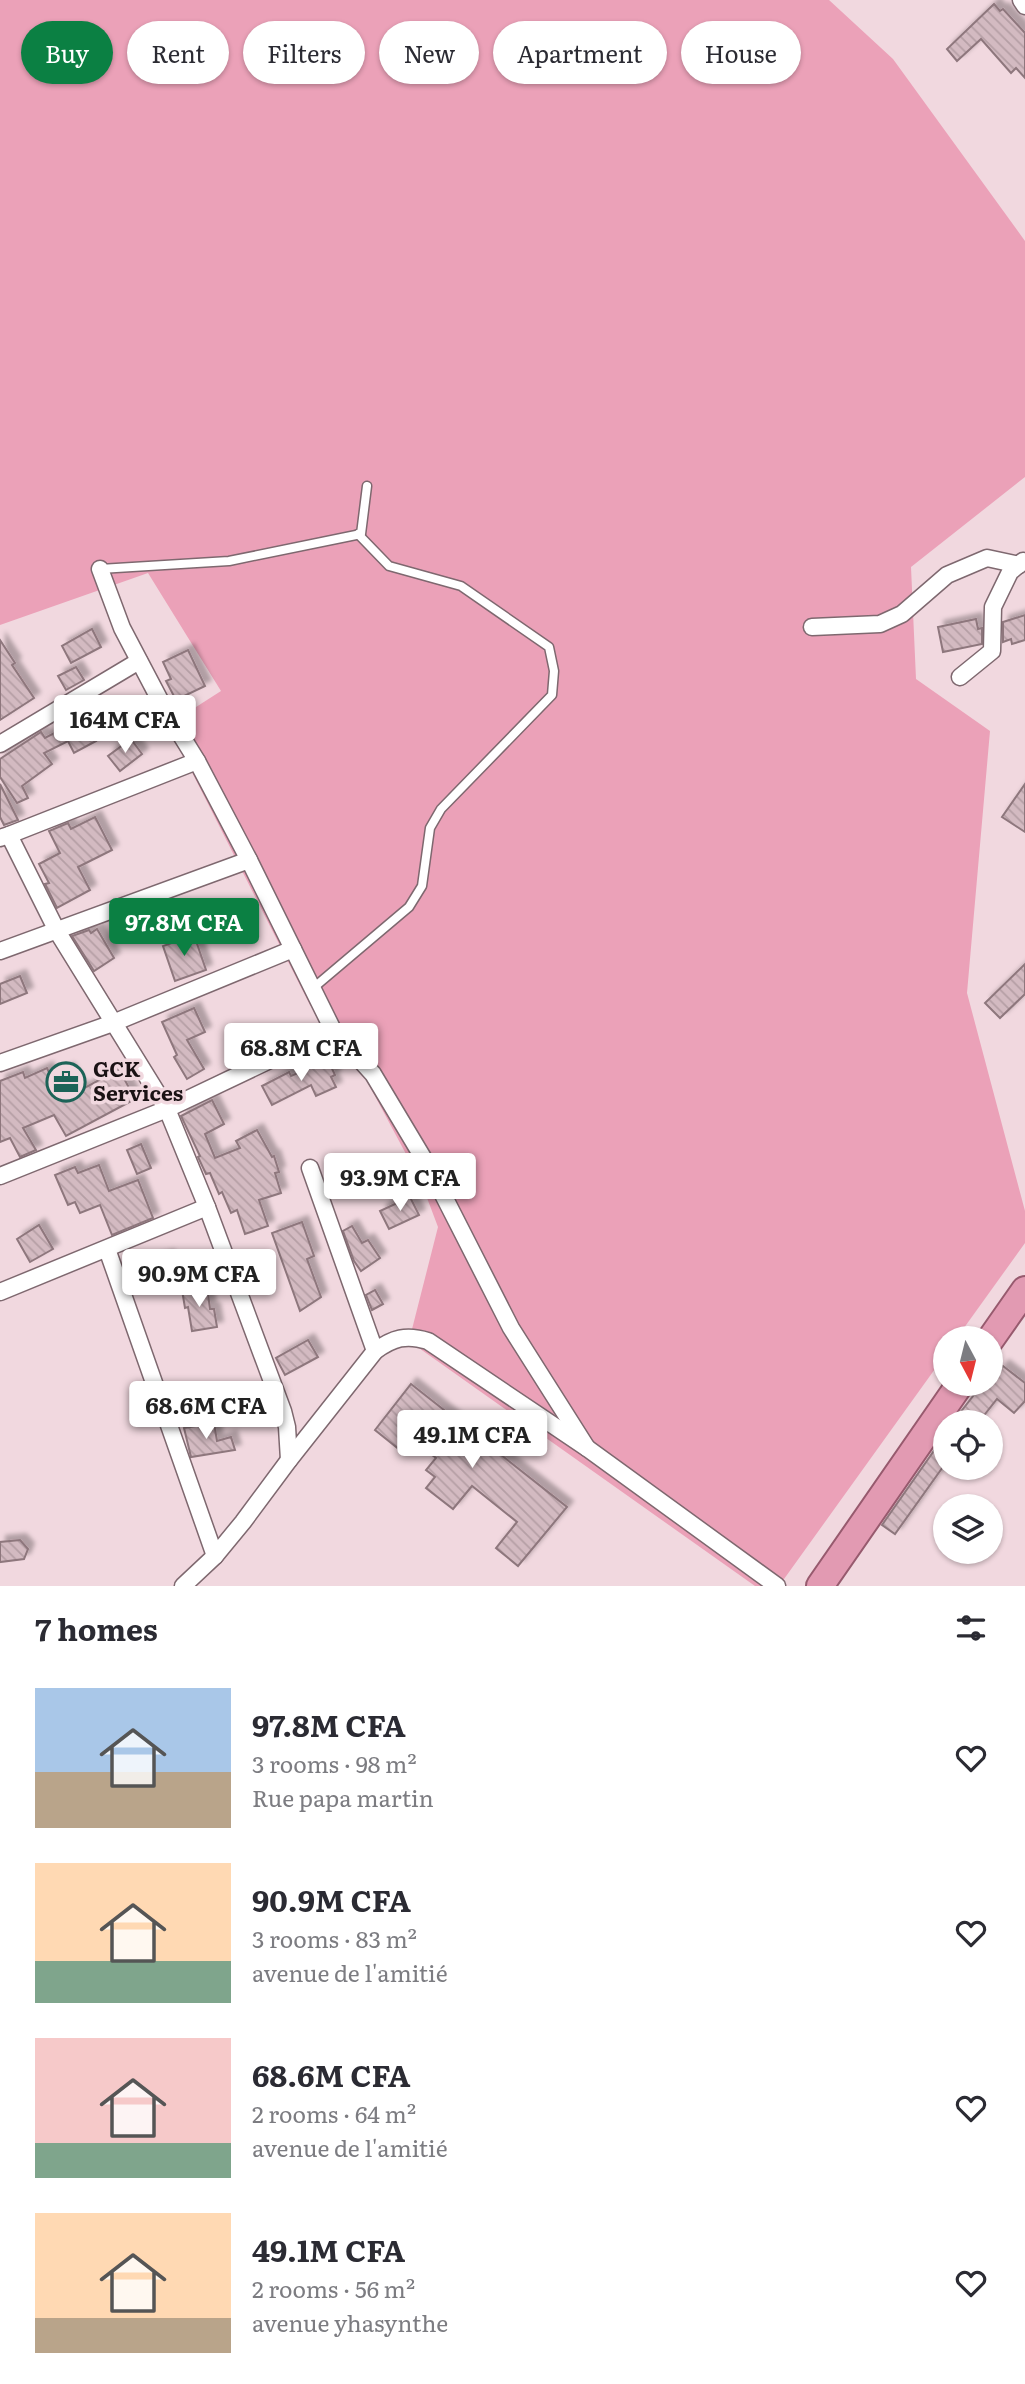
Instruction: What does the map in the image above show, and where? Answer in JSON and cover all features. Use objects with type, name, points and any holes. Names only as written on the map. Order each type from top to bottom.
[{"type":"highway","points":[[1000,1326],[1025,1290]]},
{"type":"highway","points":[[823,1585],[952,1396]]},
{"type":"street","points":[[1021,0],[1025,6]]},
{"type":"street","points":[[813,627],[880,624],[902,614],[947,575],[987,558],[1022,562]]},
{"type":"street","points":[[960,677],[992,651],[993,607],[1010,572],[1022,562]]},
{"type":"street","points":[[100,569],[122,628],[249,860],[333,1030],[373,1074],[431,1171],[511,1328],[587,1448]]},
{"type":"street","points":[[0,744],[139,661]]},
{"type":"street","points":[[197,761],[5,837],[57,931],[167,1109],[207,1207],[283,1411],[289,1460]]},
{"type":"street","points":[[0,951],[249,860]]},
{"type":"street","points":[[0,1063],[113,1023],[293,949]]},
{"type":"street","points":[[0,1176],[167,1109],[333,1030]]},
{"type":"street","points":[[310,1168],[375,1351]]},
{"type":"street","points":[[0,1292],[207,1207]]},
{"type":"street","points":[[107,1249],[215,1556]]},
{"type":"street","points":[[183,1586],[215,1556],[375,1351],[387,1342],[405,1337],[428,1341],[587,1448],[778,1586]]},
{"type":"lane","points":[[100,569],[229,561],[361,534],[367,486]]},
{"type":"lane","points":[[312,989],[409,907],[422,886],[430,828],[441,809],[552,695],[554,671],[549,647],[461,586],[389,566],[358,534]]},
{"type":"shaded area","points":[[0,0],[829,0],[893,59],[1025,241],[1025,477],[911,567],[916,679],[990,731],[967,993],[1025,1211],[1025,1243],[965,1326],[933,1326],[933,1372],[779,1586],[755,1586],[409,1341],[438,1227],[421,1182],[346,1042],[310,1005],[168,725],[221,691],[148,573],[0,625]]},
{"type":"building","points":[[994,4],[1000,11],[1003,9],[1025,33],[1025,78],[1016,68],[1011,73],[981,39],[957,61],[947,49]]},
{"type":"building","points":[[1025,615],[1025,640],[1012,644],[1011,639],[1003,642],[1003,622]]},
{"type":"building","points":[[976,619],[978,629],[982,628],[982,644],[943,652],[938,627]]},
{"type":"building","points":[[92,629],[101,647],[71,663],[62,646]]},
{"type":"building","points":[[0,640],[15,663],[12,665],[34,698],[0,720]]},
{"type":"building","points":[[188,650],[205,686],[176,700],[166,681],[171,679],[163,662]]},
{"type":"building","points":[[76,667],[84,680],[66,690],[58,676]]},
{"type":"building","points":[[83,718],[96,741],[74,753],[68,741],[44,753],[52,764],[22,786],[28,798],[17,803],[0,777],[0,759],[41,732],[45,738]]},
{"type":"building","points":[[131,739],[142,754],[120,771],[108,756]]},
{"type":"building","points":[[0,784],[18,820],[4,825],[0,817]]},
{"type":"building","points":[[1025,784],[1025,832],[1002,817]]},
{"type":"building","points":[[95,817],[112,850],[78,867],[90,890],[57,908],[39,864],[60,853],[49,831],[68,823],[71,829]]},
{"type":"building","points":[[97,929],[114,958],[94,971],[72,936],[89,930],[91,933]]},
{"type":"building","points":[[194,935],[206,970],[175,981],[163,946]]},
{"type":"building","points":[[1025,964],[1025,994],[1000,1018],[985,1003]]},
{"type":"building","points":[[20,976],[27,993],[0,1004],[0,984]]},
{"type":"building","points":[[194,1008],[205,1032],[187,1040],[204,1069],[187,1079],[174,1057],[177,1055],[162,1022]]},
{"type":"building","points":[[328,1060],[335,1075],[331,1077],[336,1087],[316,1096],[311,1085],[272,1105],[262,1086],[289,1072],[291,1076]]},
{"type":"building","points":[[47,1068],[52,1079],[68,1069],[81,1090],[119,1069],[135,1099],[66,1136],[54,1115],[23,1128],[36,1150],[20,1157],[10,1138],[0,1142],[0,1081],[23,1072],[25,1078]]},
{"type":"building","points":[[212,1100],[224,1124],[205,1134],[215,1158],[240,1148],[236,1141],[257,1130],[272,1157],[274,1156],[279,1172],[275,1173],[281,1193],[259,1200],[268,1226],[245,1234],[237,1210],[231,1213],[210,1173],[206,1174],[181,1116]]},
{"type":"building","points":[[141,1144],[151,1168],[137,1174],[127,1150]]},
{"type":"building","points":[[99,1165],[109,1191],[138,1180],[153,1218],[112,1235],[100,1205],[80,1213],[75,1202],[68,1205],[55,1175],[75,1167],[78,1173]]},
{"type":"building","points":[[410,1197],[419,1215],[389,1229],[380,1211]]},
{"type":"building","points":[[302,1222],[314,1256],[307,1259],[321,1297],[300,1311],[272,1233]]},
{"type":"building","points":[[39,1225],[53,1249],[30,1262],[17,1239]]},
{"type":"building","points":[[352,1226],[362,1243],[368,1240],[380,1258],[361,1271],[354,1261],[343,1231]]},
{"type":"building","points":[[168,1256],[175,1288],[156,1292],[149,1261]]},
{"type":"building","points":[[207,1286],[210,1309],[214,1309],[217,1327],[192,1331],[182,1290]]},
{"type":"building","points":[[375,1290],[383,1304],[372,1310],[366,1295]]},
{"type":"building","points":[[308,1340],[318,1357],[285,1375],[276,1358]]},
{"type":"building","points":[[1003,1366],[1025,1383],[1025,1401],[1014,1413],[997,1399],[988,1410],[962,1410],[973,1396],[1003,1396]]},
{"type":"building","points":[[411,1384],[567,1507],[518,1566],[496,1548],[517,1522],[472,1486],[453,1509],[426,1488],[435,1477],[426,1470],[436,1458],[410,1438],[400,1450],[375,1430]]},
{"type":"building","points":[[214,1423],[217,1441],[231,1437],[235,1450],[191,1457],[184,1428]]},
{"type":"building","points":[[933,1452],[934,1480],[895,1534],[882,1525]]},
{"type":"building","points":[[20,1540],[28,1549],[24,1559],[0,1562],[0,1542]]},
{"type":"place","name":"GCK Services","points":[[66,1082]]}]
